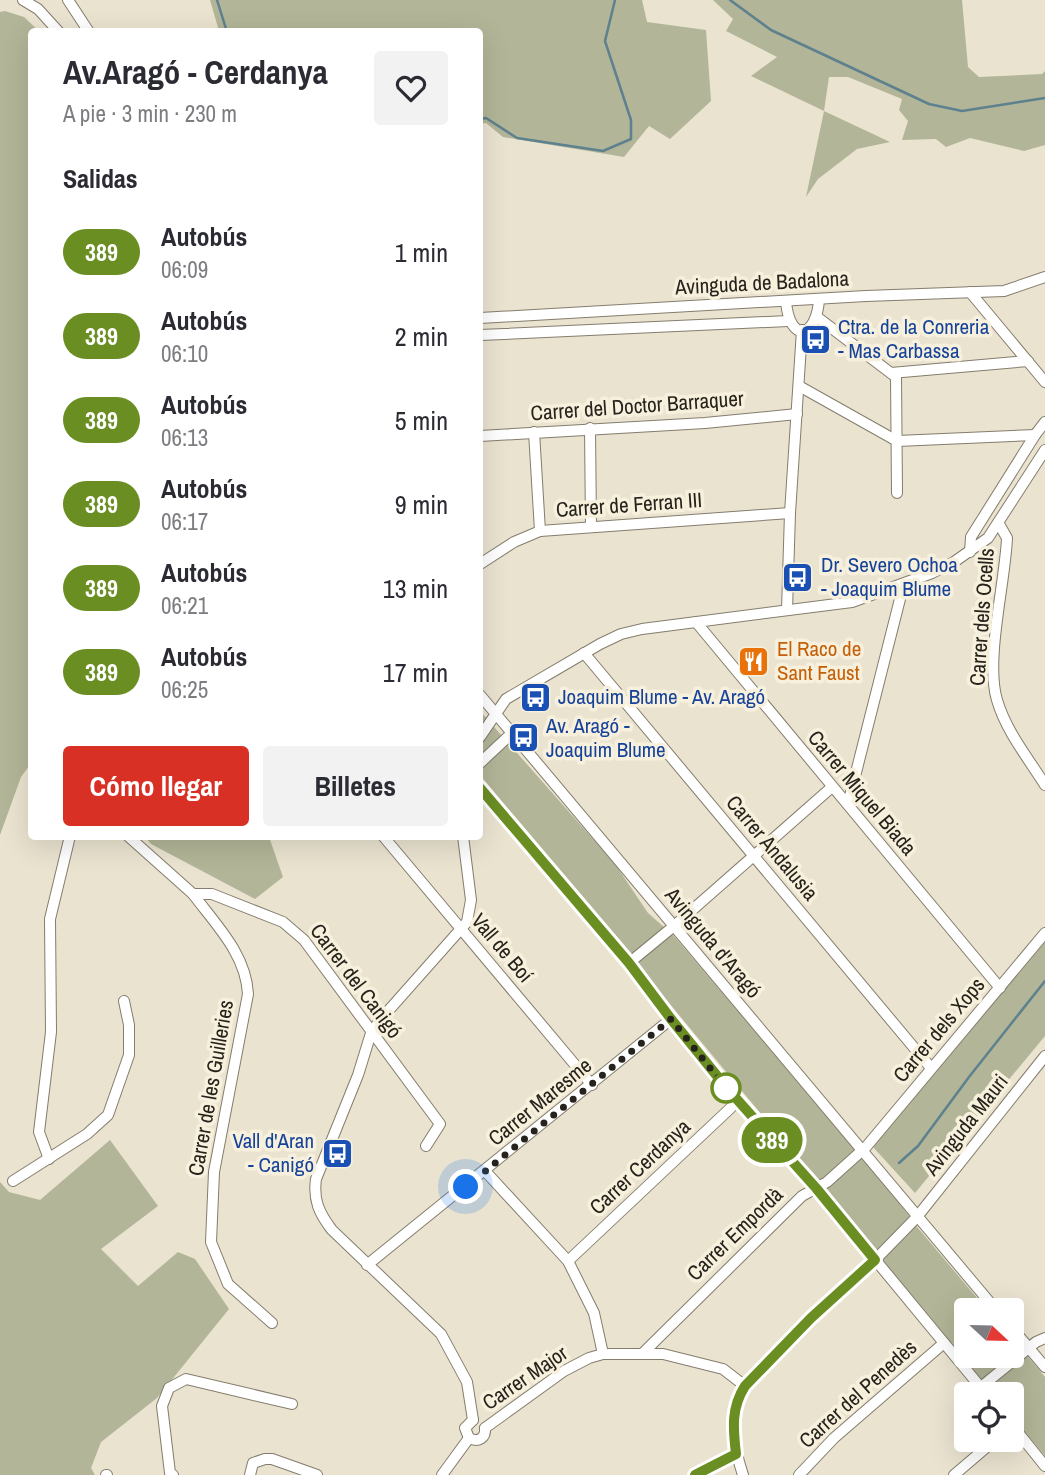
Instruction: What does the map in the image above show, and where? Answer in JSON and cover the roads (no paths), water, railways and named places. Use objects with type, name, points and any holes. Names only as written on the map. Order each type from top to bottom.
[{"type":"street","points":[[23,0],[56,28]]},
{"type":"street","points":[[68,0],[86,28]]},
{"type":"street","name":"Avinguda de Badalona","points":[[483,318],[1004,291],[1045,277]]},
{"type":"street","points":[[970,292],[1045,382]]},
{"type":"street","points":[[786,302],[789,321],[793,327],[802,330],[810,328],[817,317],[819,299]]},
{"type":"street","points":[[817,317],[896,377],[897,493]]},
{"type":"street","points":[[483,335],[789,321]]},
{"type":"street","points":[[787,610],[790,513],[802,330]]},
{"type":"street","points":[[891,373],[1028,361]]},
{"type":"street","points":[[799,386],[897,441],[1035,435]]},
{"type":"street","name":"Carrer del Doctor Barraquer","points":[[483,436],[705,423],[797,414]]},
{"type":"street","points":[[970,552],[971,537],[1045,422]]},
{"type":"street","points":[[590,428],[591,526]]},
{"type":"street","points":[[534,432],[540,531]]},
{"type":"street","points":[[483,732],[506,699],[621,634],[852,602],[932,573],[970,552],[988,538],[1045,450]]},
{"type":"street","name":"Carrer de Ferran III","points":[[483,562],[514,542],[540,531],[790,513]]},
{"type":"street","name":"Carrer dels Ocells","points":[[999,524],[1007,538],[994,657],[996,697],[1012,734],[1045,785]]},
{"type":"street","points":[[848,804],[900,599],[900,586]]},
{"type":"street","name":"Carrer Miquel Biada","points":[[696,622],[1000,988]]},
{"type":"street","name":"Carrer Andalusia","points":[[584,653],[931,1068]]},
{"type":"street","name":"Avinguda d'Aragó","points":[[483,699],[986,1298]]},
{"type":"street","points":[[483,760],[511,734]]},
{"type":"street","points":[[629,963],[832,787]]},
{"type":"street","points":[[483,792],[629,963],[738,1101],[816,1188],[976,1382]]},
{"type":"street","points":[[48,1159],[38,1132],[51,1032],[50,919],[68,840]]},
{"type":"street","points":[[132,840],[193,894]]},
{"type":"street","name":"Vall de Boí","points":[[386,840],[592,1084]]},
{"type":"street","points":[[463,840],[471,901],[467,922],[371,1033],[358,1075],[316,1179],[314,1193],[321,1215],[331,1230],[441,1334],[467,1381],[473,1420]]},
{"type":"street","name":"Carrer del Canigó","points":[[193,894],[212,894],[291,927],[304,940],[439,1124],[426,1146]]},
{"type":"street","name":"Carrer de les Guilleries","points":[[193,894],[240,958],[247,980],[246,1010],[214,1172],[211,1242],[228,1284],[272,1323]]},
{"type":"street","name":"Carrer dels Xops","points":[[861,1150],[1045,933]]},
{"type":"street","points":[[13,1181],[100,1124],[113,1105],[129,1055],[129,1025],[124,1001]]},
{"type":"street","name":"Carrer Maresme","points":[[367,1265],[671,1019]]},
{"type":"street","name":"Avinguda Mauri","points":[[745,1386],[811,1318],[875,1260],[917,1217],[1045,1056]]},
{"type":"street","name":"Carrer Cerdanya","points":[[568,1261],[738,1101]]},
{"type":"street","name":"Carrer Empordà","points":[[642,1353],[802,1196],[827,1182],[861,1150]]},
{"type":"street","points":[[485,1171],[568,1261],[594,1313],[603,1354]]},
{"type":"street","points":[[993,1382],[1028,1348],[1045,1338]]},
{"type":"street","name":"Carrer del Penedès","points":[[799,1475],[834,1438],[944,1343]]},
{"type":"street","points":[[1024,1343],[1045,1367]]},
{"type":"street","name":"Carrer Major","points":[[485,1428],[564,1371],[603,1354],[663,1354],[723,1369],[745,1386]]},
{"type":"street","points":[[173,1475],[170,1473],[162,1406],[169,1388],[186,1379],[292,1404]]},
{"type":"street","points":[[743,1475],[736,1454],[733,1411],[745,1386]]},
{"type":"street","points":[[473,1420],[480,1421],[485,1428],[482,1438],[475,1441],[469,1438],[465,1428],[473,1420]]},
{"type":"street","points":[[442,1475],[469,1438]]},
{"type":"street","points":[[1024,1441],[1045,1466]]},
{"type":"street","points":[[954,1475],[981,1452]]},
{"type":"street","points":[[694,1475],[736,1454]]},
{"type":"street","points":[[250,1475],[253,1463],[265,1458],[317,1475]]},
{"type":"waterway","points":[[217,0],[226,28]]},
{"type":"waterway","points":[[483,118],[517,138],[603,151],[631,139],[631,120],[605,41],[615,0]]},
{"type":"waterway","points":[[730,0],[771,30],[929,104],[962,111],[1045,98]]},
{"type":"waterway","points":[[899,1163],[918,1146],[1045,981]]},
{"type":"place","name":"Ctra. de la Conreria - Mas Carbassa","points":[[815,339]]},
{"type":"place","name":"Dr. Severo Ochoa - Joaquim Blume","points":[[798,577]]},
{"type":"place","name":"El Raco de Sant Faust","points":[[754,661]]},
{"type":"place","name":"Joaquim Blume - Av. Aragó","points":[[535,697]]},
{"type":"place","name":"Av. Aragó - Joaquim Blume","points":[[523,738]]},
{"type":"place","name":"Vall d'Aran - Canigó","points":[[337,1153]]}]
